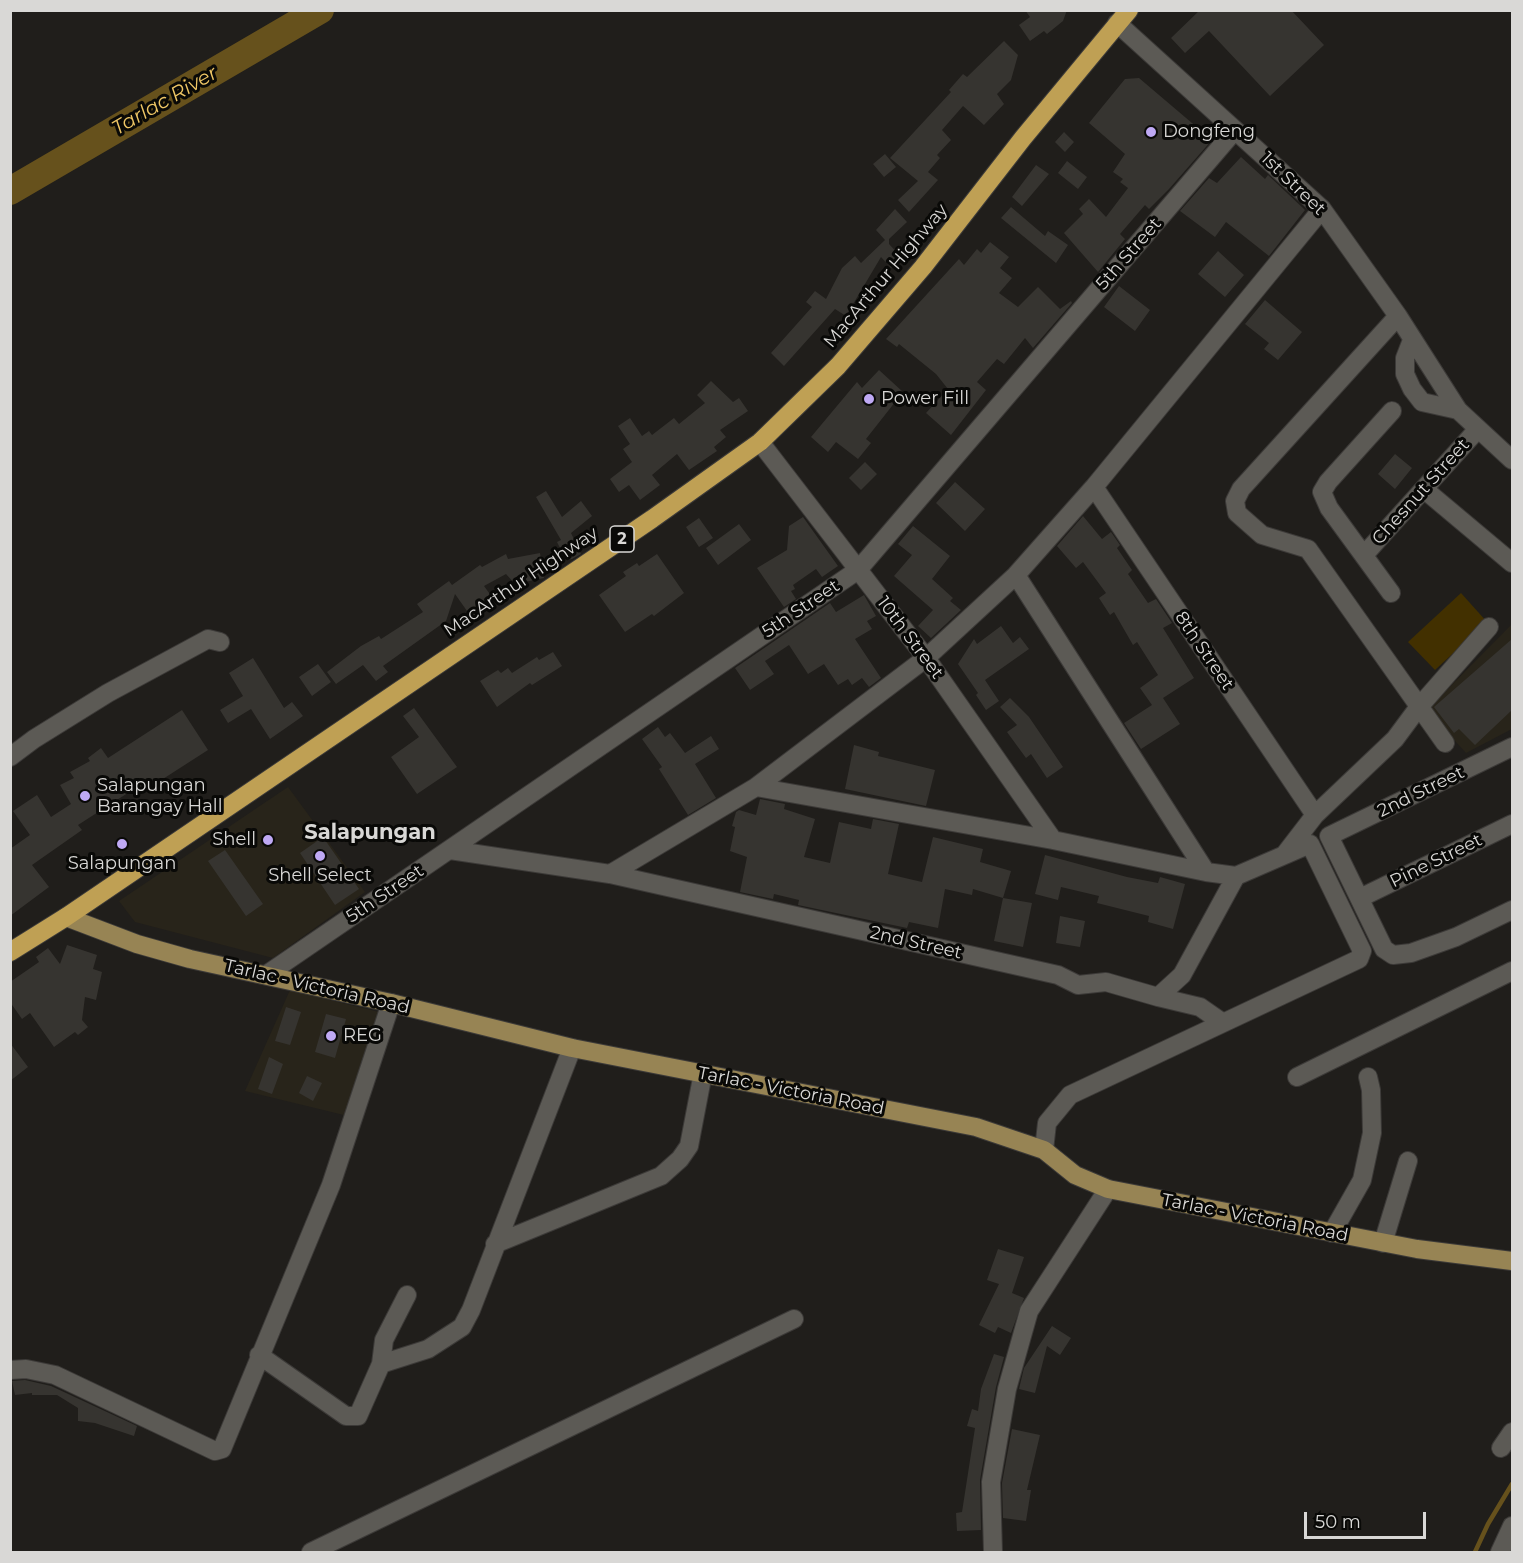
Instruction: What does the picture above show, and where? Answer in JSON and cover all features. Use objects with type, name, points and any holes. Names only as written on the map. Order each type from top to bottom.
[{"type":"highway","name":"MacArthur Highway","points":[[10,952],[66,917],[652,519],[760,442],[838,366],[894,302],[1123,16]]},
{"type":"main road","name":"Tarlac - Victoria Road","points":[[66,917],[167,953],[391,1003],[572,1048],[976,1127],[1044,1150],[1076,1174],[1108,1190],[1383,1243],[1512,1261]]},
{"type":"street","name":"1st Street","points":[[1123,16],[1235,130],[1322,209],[1398,316],[1458,410],[1477,430],[1510,454]]},
{"type":"street","name":"5th Street","points":[[266,975],[858,570],[1235,130]]},
{"type":"street","points":[[610,874],[756,787],[926,658],[1016,575],[1094,487],[1322,209]]},
{"type":"street","points":[[1398,316],[1241,489],[1235,501],[1237,513],[1262,535],[1308,549],[1418,708],[1445,743]]},
{"type":"street","points":[[1412,340],[1405,358],[1405,374],[1412,389],[1422,402],[1458,410]]},
{"type":"street","points":[[1391,593],[1329,508],[1322,492],[1328,482],[1392,411]]},
{"type":"street","name":"Chesnut Street","points":[[1364,555],[1477,430]]},
{"type":"street","name":"10th Street","points":[[760,442],[926,658],[1053,840]]},
{"type":"street","name":"8th Street","points":[[1094,487],[1315,815]]},
{"type":"street","points":[[1425,490],[1512,564]]},
{"type":"street","points":[[1016,575],[1206,873]]},
{"type":"street","points":[[1284,855],[1315,815],[1387,747],[1489,627]]},
{"type":"street","points":[[10,757],[34,739],[108,693],[208,639],[219,642]]},
{"type":"street","name":"2nd Street","points":[[1360,898],[1329,836],[1512,747]]},
{"type":"street","points":[[756,787],[1053,840],[1206,873],[1236,876],[1311,844],[1362,951],[1359,959],[1070,1095],[1047,1123],[1044,1150]]},
{"type":"street","name":"Pine Street","points":[[1360,898],[1512,824]]},
{"type":"street","name":"2nd Street","points":[[450,850],[610,874],[1058,975],[1078,985],[1106,982],[1200,1007],[1223,1023]]},
{"type":"street","points":[[1158,997],[1182,975],[1236,876]]},
{"type":"street","points":[[1360,898],[1384,949],[1393,956],[1411,953],[1456,938],[1512,910]]},
{"type":"street","points":[[1298,1077],[1512,971]]},
{"type":"street","points":[[10,1370],[26,1369],[55,1375],[215,1451],[222,1449],[331,1185],[391,1003]]},
{"type":"street","points":[[381,1364],[428,1349],[462,1327],[471,1310],[572,1048]]},
{"type":"street","points":[[495,1245],[661,1176],[680,1159],[689,1146],[703,1074]]},
{"type":"street","points":[[1332,1233],[1362,1180],[1372,1133],[1372,1101],[1368,1077]]},
{"type":"street","points":[[1383,1243],[1408,1161]]},
{"type":"street","points":[[993,1552],[991,1482],[1007,1389],[1029,1311],[1108,1190]]},
{"type":"street","points":[[259,1355],[352,1418],[362,1411],[381,1364],[384,1340],[406,1295]]},
{"type":"street","points":[[311,1552],[794,1319]]},
{"type":"street","points":[[1501,1448],[1512,1432]]},
{"type":"street","points":[[1500,1552],[1512,1526]]},
{"type":"shaded area","points":[[1461,593],[1487,622],[1435,670],[1408,642]]},
{"type":"shaded area","points":[[1512,624],[1512,729],[1466,753],[1427,710]]},
{"type":"shaded area","name":"Shell","points":[[288,787],[365,892],[273,958],[135,922],[119,901]]},
{"type":"shaded area","points":[[290,990],[387,1014],[348,1116],[245,1091]]},
{"type":"building","points":[[1025,10],[1067,10],[1063,21],[1047,34],[1044,31],[1030,41],[1019,25],[1030,17]]},
{"type":"building","points":[[1200,10],[1291,10],[1324,45],[1270,96],[1209,31],[1185,53],[1171,38]]},
{"type":"building","points":[[1004,41],[1018,55],[1011,80],[997,94],[1004,104],[984,125],[963,106],[942,130],[951,140],[937,155],[940,158],[928,172],[938,180],[909,212],[898,200],[918,181],[890,158],[951,92],[949,90],[963,74],[967,77]]},
{"type":"building","name":"Dongfeng","points":[[1139,78],[1212,140],[1149,209],[1145,205],[1120,234],[1125,239],[1098,272],[1064,233],[1083,214],[1079,209],[1089,199],[1106,217],[1128,188],[1120,182],[1123,179],[1113,172],[1125,154],[1089,123],[1125,79]]},
{"type":"building","points":[[1064,132],[1074,142],[1065,152],[1055,142]]},
{"type":"building","points":[[885,154],[896,167],[884,177],[873,164]]},
{"type":"building","points":[[1241,157],[1265,179],[1268,175],[1305,210],[1269,256],[1226,222],[1215,237],[1180,211],[1209,178],[1217,183]]},
{"type":"building","points":[[1067,161],[1087,177],[1078,189],[1058,173]]},
{"type":"building","points":[[1036,165],[1049,174],[1022,206],[1012,197]]},
{"type":"building","points":[[1011,207],[1045,236],[1048,231],[1068,245],[1056,263],[1001,218]]},
{"type":"building","points":[[895,209],[907,222],[889,239],[889,244],[902,258],[891,268],[881,257],[846,316],[835,309],[784,366],[771,353],[812,307],[806,302],[815,291],[826,299],[842,268],[855,256],[861,263],[885,240],[876,230]]},
{"type":"building","points":[[990,242],[1009,257],[1000,268],[1012,278],[999,293],[1018,307],[1038,287],[1060,309],[1071,301],[1072,303],[1033,348],[1025,338],[1004,364],[997,359],[977,382],[986,390],[951,435],[926,413],[948,389],[936,374],[899,344],[897,347],[886,339],[959,259],[964,265],[977,249],[981,253]]},
{"type":"building","points":[[1218,251],[1244,275],[1225,297],[1198,274]]},
{"type":"building","points":[[1119,286],[1150,310],[1135,331],[1104,307]]},
{"type":"building","points":[[1265,300],[1302,332],[1278,360],[1264,349],[1269,343],[1245,324]]},
{"type":"building","points":[[879,370],[903,392],[866,439],[871,443],[858,459],[836,442],[828,452],[811,437],[857,382],[862,388]]},
{"type":"building","points":[[711,381],[733,402],[739,398],[748,411],[720,430],[726,437],[714,447],[717,451],[689,470],[677,454],[652,475],[660,485],[640,500],[629,485],[619,492],[610,479],[632,462],[623,449],[630,444],[618,426],[630,418],[642,436],[649,431],[652,435],[674,418],[679,424],[705,403],[697,395]]},
{"type":"building","points":[[1395,454],[1412,468],[1395,489],[1378,474]]},
{"type":"building","points":[[865,462],[877,474],[861,490],[849,478]]},
{"type":"building","points":[[955,482],[985,509],[965,531],[936,503]]},
{"type":"building","points":[[546,491],[562,517],[581,501],[592,516],[571,533],[581,554],[572,559],[566,560],[557,542],[561,540],[536,497]]},
{"type":"building","points":[[1083,516],[1102,539],[1111,532],[1120,545],[1117,548],[1132,570],[1128,574],[1148,603],[1156,599],[1172,623],[1163,628],[1194,678],[1163,698],[1180,724],[1141,749],[1124,723],[1152,705],[1140,688],[1158,675],[1137,642],[1133,645],[1114,612],[1110,615],[1099,598],[1106,593],[1083,562],[1076,568],[1057,546]]},
{"type":"building","points":[[803,517],[838,566],[822,577],[816,569],[793,585],[795,589],[791,591],[796,599],[784,607],[757,568],[787,550],[789,526]]},
{"type":"building","points":[[699,518],[713,538],[699,547],[686,527]]},
{"type":"building","points":[[739,524],[751,540],[718,565],[706,548]]},
{"type":"building","points":[[913,526],[950,556],[932,579],[953,598],[950,601],[961,610],[931,638],[918,626],[933,610],[894,576],[912,555],[898,544]]},
{"type":"building","points":[[540,553],[544,578],[515,584],[506,574],[484,586],[492,597],[480,606],[482,610],[472,618],[455,594],[446,621],[383,666],[388,672],[376,681],[363,665],[336,684],[327,672],[361,646],[379,636],[381,639],[423,612],[417,604],[449,581],[452,585],[480,565],[482,567],[506,554],[508,559]]},
{"type":"building","points":[[657,554],[684,593],[654,616],[652,614],[625,632],[599,595],[626,576],[623,572],[637,563],[639,566]]},
{"type":"building","points":[[864,595],[876,616],[867,621],[872,629],[855,639],[881,678],[869,687],[862,678],[852,685],[848,679],[838,685],[824,664],[808,674],[789,645],[765,661],[774,674],[750,690],[735,668],[830,603],[836,612]]},
{"type":"building","points":[[1001,626],[1013,643],[1020,637],[1029,649],[985,680],[999,701],[986,710],[976,695],[978,693],[958,664],[974,639],[977,644]]},
{"type":"building","points":[[1512,639],[1512,710],[1475,745],[1459,729],[1454,733],[1434,707]]},
{"type":"building","points":[[553,652],[562,666],[532,685],[530,683],[497,707],[480,681],[498,670],[501,673],[508,668],[512,673],[537,657],[539,660]]},
{"type":"building","points":[[253,658],[284,708],[292,702],[303,716],[270,739],[251,709],[228,723],[220,710],[243,696],[229,673]]},
{"type":"building","points":[[318,664],[331,682],[312,696],[299,677]]},
{"type":"building","points":[[1010,698],[1029,717],[1063,767],[1047,778],[1031,754],[1026,758],[1007,732],[1017,725],[1000,707]]},
{"type":"building","points":[[414,708],[457,767],[417,794],[391,757],[419,737],[403,716]]},
{"type":"building","points":[[182,710],[208,750],[138,795],[134,789],[78,825],[82,830],[32,865],[49,887],[10,916],[10,849],[30,835],[13,811],[37,795],[51,817],[71,804],[60,785],[74,778],[70,772],[90,761],[88,758],[101,748],[108,758]]},
{"type":"building","points":[[658,727],[665,737],[670,733],[685,753],[711,736],[719,749],[695,764],[716,798],[688,815],[659,769],[662,767],[642,739]]},
{"type":"building","points":[[854,745],[879,752],[878,756],[935,770],[926,806],[845,789]]},
{"type":"building","points":[[760,799],[785,804],[784,809],[815,819],[804,857],[830,863],[839,822],[871,829],[873,819],[899,824],[888,874],[922,882],[933,837],[983,849],[980,862],[1011,871],[1003,898],[973,889],[972,895],[945,889],[938,928],[909,922],[907,928],[798,905],[799,900],[774,894],[773,899],[740,892],[747,857],[730,851],[735,827],[732,826],[736,812],[739,810],[756,815]]},
{"type":"building","points":[[323,837],[359,889],[335,905],[300,853]]},
{"type":"building","points":[[225,850],[263,904],[246,916],[208,861]]},
{"type":"building","points":[[1045,855],[1127,877],[1158,883],[1160,877],[1185,884],[1173,929],[1148,922],[1149,916],[1097,903],[1099,896],[1061,887],[1058,900],[1035,894]]},
{"type":"building","points":[[1003,898],[1032,903],[1023,947],[994,941]]},
{"type":"building","points":[[1060,916],[1085,921],[1080,947],[1056,943]]},
{"type":"building","points":[[67,945],[97,955],[93,969],[102,972],[96,1000],[85,997],[82,1020],[88,1027],[78,1035],[75,1032],[54,1047],[30,1013],[22,1019],[10,1002],[10,982],[39,962],[36,957],[48,948],[60,964]]},
{"type":"building","points":[[286,1007],[301,1012],[290,1045],[275,1041]]},
{"type":"building","name":"REG","points":[[326,1014],[346,1019],[335,1058],[315,1052]]},
{"type":"building","points":[[10,1043],[28,1067],[10,1081]]},
{"type":"building","points":[[269,1057],[283,1064],[272,1094],[258,1089]]},
{"type":"building","points":[[307,1076],[322,1083],[313,1101],[299,1093]]},
{"type":"building","points":[[998,1249],[1024,1257],[1012,1293],[1024,1298],[1011,1333],[998,1327],[995,1333],[979,1325],[999,1284],[987,1280]]},
{"type":"building","points":[[1052,1326],[1071,1338],[1060,1355],[1047,1346],[1035,1393],[1019,1389],[1024,1368]]},
{"type":"building","points":[[994,1354],[1004,1357],[996,1387],[980,1480],[981,1530],[957,1531],[956,1513],[962,1512],[975,1428],[967,1426],[972,1409],[978,1411],[981,1389]]},
{"type":"building","points":[[25,1380],[51,1386],[137,1426],[134,1436],[95,1423],[78,1421],[78,1408],[57,1395],[32,1395],[32,1393],[15,1395],[12,1381]]},
{"type":"building","points":[[1012,1429],[1040,1435],[1027,1490],[1031,1490],[1026,1521],[1003,1518],[1002,1483]]},
{"type":"waterway","name":"Tarlac River","points":[[10,191],[320,10]]},
{"type":"waterway","points":[[1475,1552],[1488,1524],[1512,1484]]},
{"type":"place","name":"Dongfeng","points":[[1151,132]]},
{"type":"place","name":"Power Fill","points":[[869,399]]},
{"type":"place","name":"Salapungan Barangay Hall","points":[[85,796]]},
{"type":"place","name":"Shell","points":[[268,840]]},
{"type":"place","name":"Salapungan","points":[[122,844]]},
{"type":"place","name":"Shell Select","points":[[320,856]]},
{"type":"place","name":"REG","points":[[331,1036]]},
{"type":"district","name":"Salapungan","points":[[370,833]]}]
